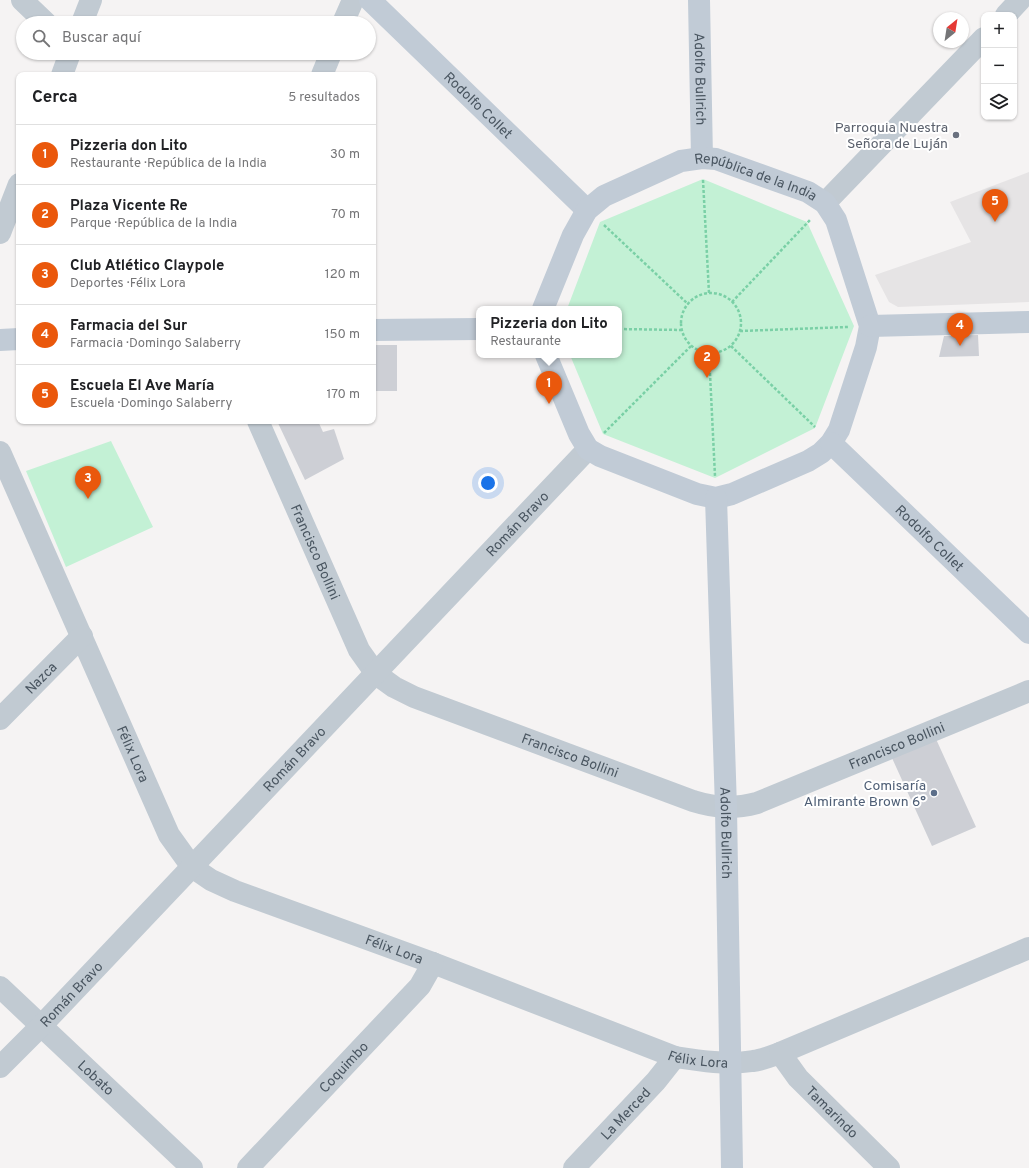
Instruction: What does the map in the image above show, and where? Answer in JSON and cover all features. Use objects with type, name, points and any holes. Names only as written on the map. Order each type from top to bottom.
[{"type":"street","points":[[22,0],[39,16]]},
{"type":"street","points":[[85,16],[91,0]]},
{"type":"street","points":[[346,16],[353,0]]},
{"type":"street","name":"Rodolfo Collet","points":[[370,0],[587,210]]},
{"type":"street","name":"Adolfo Bullrich","points":[[699,0],[702,158]]},
{"type":"street","points":[[1009,12],[1020,0]]},
{"type":"street","points":[[825,203],[981,41]]},
{"type":"street","points":[[63,72],[67,60]]},
{"type":"street","points":[[323,72],[328,60]]},
{"type":"street","name":"República de la India","points":[[544,306],[573,235],[587,210],[604,196],[681,161],[702,158],[716,159],[801,190],[825,203],[836,220],[870,326],[866,347],[839,430],[831,443],[821,453],[808,461],[732,494],[716,498],[697,494],[600,456],[588,449]]},
{"type":"street","points":[[0,233],[16,192]]},
{"type":"street","points":[[870,326],[1029,322]]},
{"type":"street","points":[[376,330],[476,328]]},
{"type":"street","points":[[0,340],[16,339]]},
{"type":"street","points":[[547,358],[579,434],[588,449]]},
{"type":"street","name":"Francisco Bollini","points":[[259,424],[359,650],[376,674],[394,687],[414,697],[693,801],[710,806],[726,808],[757,803],[1029,691]]},
{"type":"street","name":"Rodolfo Collet","points":[[831,443],[1029,633]]},
{"type":"street","name":"Román Bravo","points":[[0,1067],[41,1026],[376,674],[588,449]]},
{"type":"street","name":"Félix Lora","points":[[0,452],[169,835],[192,867],[211,880],[235,891],[433,963],[675,1057],[703,1061],[754,1061],[780,1053],[1026,954]]},
{"type":"street","name":"Adolfo Bullrich","points":[[716,498],[726,808],[732,1168]]},
{"type":"street","name":"Nazca","points":[[0,719],[82,636]]},
{"type":"street","name":"Coquimbo","points":[[248,1168],[420,986],[433,963]]},
{"type":"street","name":"Lobato","points":[[0,987],[192,1168]]},
{"type":"street","name":"Tamarindo","points":[[780,1053],[798,1078],[889,1168]]},
{"type":"street","name":"La Merced","points":[[574,1168],[656,1081],[675,1057]]},
{"type":"path","points":[[702,158],[709,294]]},
{"type":"path","points":[[732,302],[825,203]]},
{"type":"path","points":[[587,210],[688,304]]},
{"type":"path","points":[[709,294],[718,294],[732,302],[738,310],[741,320],[740,331],[731,346],[717,352],[709,353],[700,351],[691,346],[682,330],[681,320],[688,304],[694,298],[709,294]]},
{"type":"path","points":[[740,331],[870,326]]},
{"type":"path","points":[[622,329],[682,330]]},
{"type":"path","points":[[588,449],[691,346]]},
{"type":"path","points":[[731,346],[831,443]]},
{"type":"path","points":[[709,353],[716,498]]},
{"type":"shaded area","points":[[1029,172],[1029,302],[898,307],[889,302],[875,275],[971,242],[950,202]]},
{"type":"green space","points":[[703,179],[807,222],[854,326],[815,428],[715,478],[603,434],[571,358],[622,358],[622,306],[568,306],[600,222]]},
{"type":"green space","points":[[111,441],[153,527],[66,567],[26,471]]},
{"type":"building","points":[[978,335],[979,356],[939,357],[944,336]]},
{"type":"building","points":[[376,345],[397,345],[397,391],[376,391]]},
{"type":"building","points":[[278,424],[319,424],[323,432],[334,429],[344,459],[305,480]]},
{"type":"building","name":"Comisaría Almirante Brown 6°","points":[[936,739],[976,827],[932,846],[892,758]]},
{"type":"place","name":"Parroquia Nuestra Señora de Luján","points":[[956,135]]},
{"type":"place","name":"Escuela El Ave María","points":[[995,222]]},
{"type":"place","name":"Farmacia del Sur","points":[[960,346]]},
{"type":"place","name":"Plaza Vicente Re","points":[[707,378]]},
{"type":"place","name":"Pizzeria don Lito","points":[[549,404]]},
{"type":"place","name":"Club Atlético Claypole","points":[[88,499]]},
{"type":"place","name":"Comisaría Almirante Brown 6°","points":[[934,793]]}]
